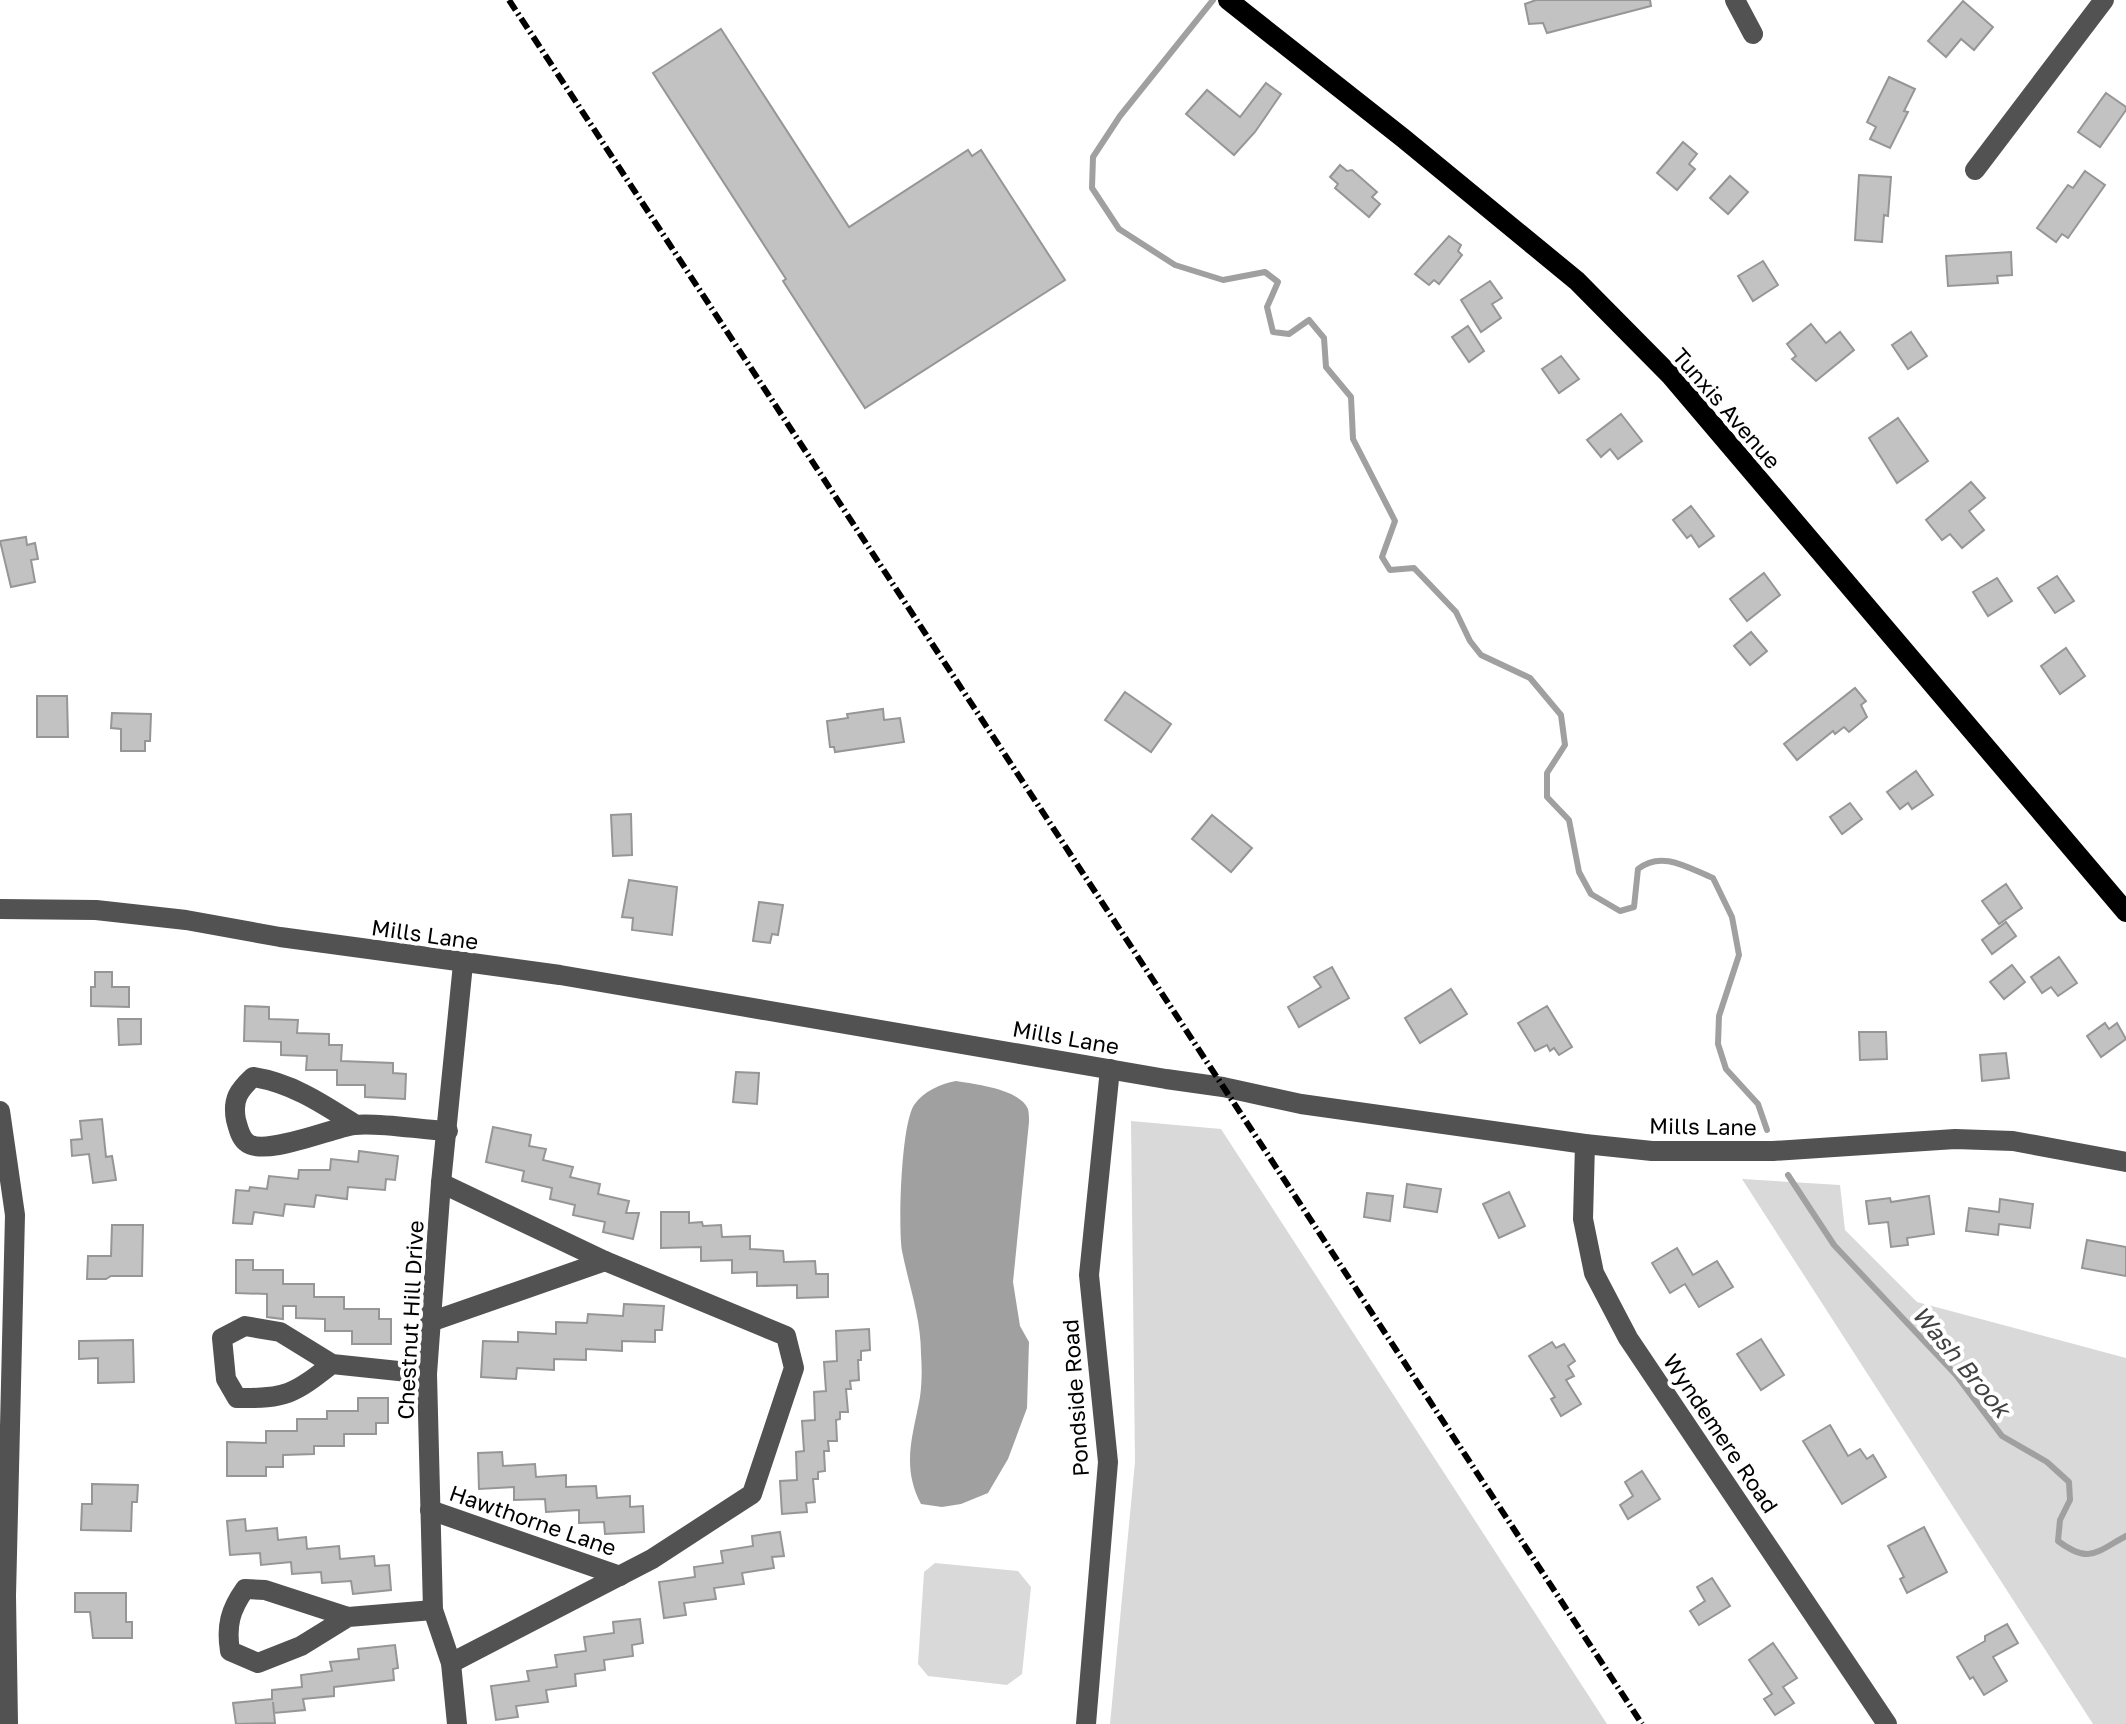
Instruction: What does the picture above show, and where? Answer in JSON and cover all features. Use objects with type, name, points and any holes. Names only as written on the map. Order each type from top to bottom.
[{"type":"main road","name":"Tunxis Avenue","points":[[1228,0],[1554,262],[1618,322],[1671,376],[2126,912]]},
{"type":"street","points":[[1735,0],[1753,34]]},
{"type":"street","points":[[1975,170],[2104,0]]},
{"type":"street","name":"Mills Lane","points":[[0,909],[96,910],[175,919],[463,964],[560,975],[1223,1087],[1301,1104],[1585,1144],[1652,1151],[1718,1152],[1955,1139],[2013,1141],[2126,1162]]},
{"type":"street","name":"Chestnut Hill Drive","points":[[457,1724],[451,1663],[433,1610],[427,1374],[441,1183],[463,964]]},
{"type":"street","name":"Pondside Road","points":[[1086,1724],[1108,1462],[1089,1275],[1110,1069]]},
{"type":"street","points":[[356,1125],[315,1099],[275,1080],[253,1077],[238,1091],[234,1108],[243,1140],[248,1145],[266,1148],[356,1125],[448,1131]]},
{"type":"street","points":[[0,1111],[15,1215],[6,1596],[8,1724]]},
{"type":"street","name":"Wyndemere Road","points":[[1585,1144],[1583,1219],[1594,1273],[1628,1338],[1887,1724]]},
{"type":"street","name":"Hawthorne Lane","points":[[441,1183],[605,1261],[786,1336],[794,1368],[752,1494],[652,1559],[451,1663]]},
{"type":"street","points":[[430,1322],[605,1261]]},
{"type":"street","points":[[332,1364],[297,1391],[271,1399],[237,1398],[226,1379],[222,1338],[245,1326],[280,1332],[332,1364],[427,1374]]},
{"type":"street","name":"Hawthorne Lane","points":[[430,1510],[620,1576]]},
{"type":"street","points":[[348,1617],[301,1646],[258,1663],[230,1651],[227,1628],[234,1606],[245,1589],[265,1590],[348,1617],[433,1610]]},
{"type":"shaded area","points":[[956,1081],[1006,1092],[1023,1102],[1028,1109],[1013,1282],[1020,1326],[1029,1342],[1027,1408],[1008,1459],[988,1493],[961,1504],[942,1507],[921,1504],[911,1477],[910,1451],[920,1397],[922,1365],[917,1315],[902,1251],[901,1200],[903,1154],[914,1105],[933,1089]]},
{"type":"shaded area","points":[[1131,1121],[1221,1129],[1607,1724],[1110,1724],[1135,1462]]},
{"type":"shaded area","points":[[1742,1179],[1840,1185],[1845,1230],[1917,1302],[2126,1358],[2126,1724],[2093,1724]]},
{"type":"shaded area","points":[[935,1563],[1018,1571],[1031,1587],[1022,1674],[1007,1685],[928,1676],[918,1664],[924,1572]]},
{"type":"building","points":[[1536,0],[1650,0],[1651,6],[1547,33],[1543,23],[1529,24],[1525,4]]},
{"type":"building","points":[[1963,1],[1993,27],[1974,50],[1961,39],[1946,57],[1928,41]]},
{"type":"building","points":[[721,29],[849,227],[968,150],[972,156],[981,150],[1065,280],[865,408],[653,73]]},
{"type":"building","points":[[1889,77],[1915,89],[1904,111],[1908,112],[1890,148],[1870,139],[1876,127],[1867,122]]},
{"type":"building","points":[[1266,83],[1281,94],[1255,132],[1234,155],[1186,114],[1207,90],[1240,117]]},
{"type":"building","points":[[2106,93],[2126,110],[2100,147],[2078,132]]},
{"type":"building","points":[[1683,142],[1697,154],[1689,164],[1695,169],[1677,190],[1657,173]]},
{"type":"building","points":[[1340,165],[1347,171],[1352,170],[1377,192],[1372,197],[1380,204],[1369,217],[1335,188],[1338,184],[1330,177]]},
{"type":"building","points":[[2085,171],[2105,185],[2068,238],[2062,234],[2056,242],[2037,228],[2068,185],[2073,188]]},
{"type":"building","points":[[1859,175],[1891,177],[1882,242],[1855,240]]},
{"type":"building","points":[[1730,176],[1748,192],[1728,214],[1710,198]]},
{"type":"building","points":[[1449,236],[1461,245],[1458,251],[1462,255],[1439,284],[1434,280],[1429,285],[1415,274]]},
{"type":"building","points":[[2011,252],[2012,275],[1997,276],[1998,283],[1948,286],[1946,256]]},
{"type":"building","points":[[1763,261],[1778,285],[1753,301],[1738,276]]},
{"type":"building","points":[[1490,281],[1502,298],[1492,304],[1501,318],[1481,332],[1461,300]]},
{"type":"building","points":[[1811,324],[1826,343],[1840,332],[1854,350],[1816,381],[1792,359],[1796,356],[1787,344]]},
{"type":"building","points":[[1468,326],[1484,351],[1469,362],[1452,337]]},
{"type":"building","points":[[1911,332],[1927,356],[1908,369],[1892,345]]},
{"type":"building","points":[[1561,356],[1579,379],[1559,393],[1542,369]]},
{"type":"building","points":[[1621,414],[1642,441],[1618,459],[1610,449],[1601,457],[1587,440]]},
{"type":"building","points":[[1898,418],[1928,461],[1897,483],[1869,438]]},
{"type":"building","points":[[1971,482],[1985,498],[1969,511],[1984,530],[1962,548],[1950,534],[1942,540],[1926,520]]},
{"type":"building","points":[[1691,506],[1714,536],[1699,547],[1691,535],[1687,538],[1673,520]]},
{"type":"building","points":[[26,537],[27,545],[35,543],[38,559],[31,560],[35,582],[11,587],[0,541]]},
{"type":"building","points":[[1764,573],[1780,595],[1747,621],[1730,599]]},
{"type":"building","points":[[2057,576],[2074,601],[2055,613],[2038,588]]},
{"type":"building","points":[[1997,578],[2012,601],[1988,616],[1973,592]]},
{"type":"building","points":[[1751,632],[1767,651],[1750,665],[1734,646]]},
{"type":"building","points":[[2066,648],[2085,676],[2060,694],[2041,666]]},
{"type":"building","points":[[1855,688],[1866,701],[1861,705],[1867,717],[1849,732],[1844,727],[1835,734],[1833,731],[1797,760],[1784,744]]},
{"type":"building","points":[[1125,692],[1171,724],[1151,752],[1105,720]]},
{"type":"building","points":[[37,696],[67,696],[68,737],[37,737]]},
{"type":"building","points":[[883,709],[884,720],[900,718],[904,742],[835,752],[834,747],[830,747],[827,721],[848,718],[847,714]]},
{"type":"building","points":[[112,713],[151,714],[150,741],[145,741],[145,751],[121,751],[121,729],[111,728]]},
{"type":"building","points":[[1916,771],[1933,795],[1912,809],[1908,803],[1900,809],[1887,792]]},
{"type":"building","points":[[1850,803],[1862,819],[1842,834],[1830,817]]},
{"type":"building","points":[[631,814],[632,855],[613,856],[611,815]]},
{"type":"building","points":[[1212,815],[1252,848],[1231,872],[1192,839]]},
{"type":"building","points":[[629,880],[677,887],[672,935],[632,930],[633,918],[622,917]]},
{"type":"building","points":[[2006,884],[2022,908],[1999,924],[1982,901]]},
{"type":"building","points":[[759,902],[783,905],[778,935],[772,934],[770,943],[753,941]]},
{"type":"building","points":[[2006,922],[2016,936],[1992,954],[1982,940]]},
{"type":"building","points":[[2059,957],[2077,983],[2058,996],[2051,987],[2042,993],[2031,977]]},
{"type":"building","points":[[2012,965],[2025,982],[2004,999],[1990,982]]},
{"type":"building","points":[[1332,967],[1349,998],[1299,1027],[1288,1007],[1321,987],[1314,977]]},
{"type":"building","points":[[95,972],[112,972],[112,987],[129,987],[129,1007],[91,1006]]},
{"type":"building","points":[[1451,989],[1467,1014],[1420,1043],[1405,1018]]},
{"type":"building","points":[[245,1006],[269,1007],[269,1019],[298,1020],[297,1033],[329,1034],[329,1045],[342,1045],[341,1061],[393,1063],[393,1073],[406,1074],[405,1099],[365,1097],[365,1085],[337,1085],[337,1070],[306,1070],[307,1056],[281,1055],[281,1042],[244,1041]]},
{"type":"building","points":[[1547,1006],[1572,1047],[1559,1055],[1554,1048],[1550,1051],[1547,1045],[1535,1051],[1518,1023]]},
{"type":"building","points":[[118,1019],[141,1019],[141,1044],[119,1045]]},
{"type":"building","points":[[2105,1023],[2109,1029],[2117,1023],[2126,1039],[2101,1057],[2087,1036]]},
{"type":"building","points":[[1859,1032],[1886,1032],[1887,1059],[1860,1060]]},
{"type":"building","points":[[2006,1053],[2009,1078],[1982,1081],[1980,1055]]},
{"type":"building","points":[[736,1072],[759,1073],[757,1104],[733,1102]]},
{"type":"building","points":[[102,1119],[106,1157],[112,1156],[116,1180],[93,1183],[89,1154],[72,1156],[71,1140],[82,1139],[80,1121]]},
{"type":"building","points":[[493,1127],[531,1135],[529,1146],[546,1149],[543,1160],[573,1167],[570,1177],[600,1184],[598,1194],[629,1201],[626,1213],[639,1213],[633,1239],[603,1232],[605,1222],[573,1215],[575,1205],[550,1199],[552,1188],[522,1181],[524,1171],[486,1162]]},
{"type":"building","points":[[359,1151],[398,1156],[395,1180],[386,1179],[385,1190],[348,1187],[347,1199],[316,1195],[314,1207],[285,1204],[283,1216],[254,1212],[252,1224],[233,1223],[236,1190],[249,1191],[250,1187],[267,1189],[269,1176],[298,1179],[299,1170],[330,1170],[331,1159],[358,1162]]},
{"type":"building","points":[[1407,1184],[1441,1189],[1437,1212],[1404,1207]]},
{"type":"building","points":[[1509,1192],[1525,1226],[1499,1238],[1483,1204]]},
{"type":"building","points":[[1367,1193],[1393,1196],[1390,1221],[1364,1217]]},
{"type":"building","points":[[1929,1196],[1934,1234],[1907,1238],[1908,1245],[1891,1247],[1888,1222],[1869,1224],[1866,1201],[1890,1198],[1891,1202]]},
{"type":"building","points":[[2000,1199],[2033,1204],[2030,1228],[1999,1224],[1998,1235],[1966,1231],[1969,1208],[1999,1212]]},
{"type":"building","points":[[661,1212],[689,1212],[689,1223],[721,1225],[722,1237],[750,1236],[750,1249],[783,1251],[784,1262],[815,1261],[816,1274],[828,1274],[828,1297],[797,1298],[797,1285],[757,1286],[757,1272],[732,1273],[732,1260],[701,1261],[701,1247],[661,1248]]},
{"type":"building","points":[[112,1225],[143,1225],[142,1276],[87,1279],[88,1256],[111,1256]]},
{"type":"building","points":[[2087,1240],[2126,1247],[2126,1276],[2082,1268]]},
{"type":"building","points":[[1677,1248],[1693,1275],[1717,1261],[1733,1287],[1699,1307],[1685,1284],[1670,1293],[1652,1263]]},
{"type":"building","points":[[236,1260],[253,1260],[253,1270],[283,1270],[283,1284],[314,1284],[314,1297],[344,1297],[344,1309],[379,1309],[379,1319],[391,1319],[391,1344],[352,1344],[352,1331],[325,1331],[325,1319],[296,1318],[296,1306],[283,1306],[283,1319],[267,1317],[267,1294],[236,1293]]},
{"type":"building","points":[[624,1304],[664,1306],[662,1330],[655,1330],[655,1342],[622,1341],[622,1351],[586,1349],[586,1360],[554,1359],[554,1370],[517,1368],[516,1379],[481,1377],[483,1341],[518,1342],[518,1332],[556,1334],[556,1322],[587,1323],[588,1314],[623,1316]]},
{"type":"building","points":[[869,1329],[870,1350],[861,1351],[859,1380],[850,1381],[851,1389],[846,1389],[848,1412],[840,1412],[840,1419],[836,1420],[837,1441],[828,1441],[829,1451],[824,1451],[825,1471],[818,1472],[818,1479],[813,1479],[815,1502],[806,1503],[807,1512],[782,1514],[780,1481],[797,1480],[796,1452],[804,1451],[802,1421],[815,1420],[814,1392],[826,1391],[824,1362],[837,1361],[836,1331]]},
{"type":"building","points":[[1761,1339],[1784,1375],[1761,1390],[1737,1354]]},
{"type":"building","points":[[133,1340],[134,1382],[98,1383],[98,1358],[79,1359],[79,1341]]},
{"type":"building","points":[[1552,1342],[1556,1348],[1564,1344],[1575,1361],[1568,1366],[1574,1376],[1566,1380],[1581,1404],[1561,1416],[1551,1399],[1555,1397],[1529,1356]]},
{"type":"building","points":[[358,1398],[388,1398],[388,1423],[376,1423],[376,1434],[344,1434],[344,1446],[314,1446],[314,1454],[283,1455],[283,1467],[266,1467],[266,1476],[227,1476],[227,1442],[266,1443],[266,1431],[297,1431],[297,1419],[327,1419],[327,1411],[358,1411]]},
{"type":"building","points":[[1830,1425],[1848,1456],[1860,1449],[1867,1459],[1873,1455],[1886,1477],[1842,1504],[1803,1441]]},
{"type":"building","points":[[502,1452],[503,1466],[535,1464],[536,1477],[566,1475],[566,1487],[596,1486],[597,1498],[630,1496],[630,1507],[643,1506],[644,1532],[605,1534],[604,1522],[579,1523],[579,1510],[546,1512],[545,1499],[514,1500],[514,1487],[479,1489],[478,1453]]},
{"type":"building","points":[[1642,1471],[1660,1499],[1628,1519],[1620,1505],[1633,1496],[1625,1482]]},
{"type":"building","points":[[92,1484],[138,1485],[137,1502],[132,1502],[131,1531],[81,1530],[82,1504],[92,1504]]},
{"type":"building","points":[[245,1519],[246,1531],[277,1528],[278,1540],[306,1537],[307,1549],[339,1546],[340,1559],[374,1556],[375,1566],[389,1565],[391,1590],[353,1594],[351,1581],[322,1583],[321,1572],[292,1574],[291,1562],[261,1565],[260,1553],[230,1555],[227,1521]]},
{"type":"building","points":[[1924,1527],[1947,1572],[1907,1593],[1900,1579],[1904,1577],[1888,1546]]},
{"type":"building","points":[[780,1532],[784,1556],[772,1557],[774,1568],[742,1573],[744,1584],[714,1588],[716,1599],[684,1603],[686,1615],[664,1618],[659,1582],[695,1577],[694,1567],[723,1563],[721,1551],[753,1546],[752,1536]]},
{"type":"building","points":[[1712,1578],[1730,1606],[1699,1625],[1690,1611],[1705,1601],[1697,1587]]},
{"type":"building","points":[[75,1593],[126,1593],[126,1622],[132,1622],[132,1638],[93,1638],[90,1612],[75,1612]]},
{"type":"building","points":[[640,1619],[643,1643],[632,1645],[633,1656],[604,1660],[605,1670],[575,1674],[576,1686],[546,1690],[548,1702],[516,1706],[518,1717],[496,1720],[491,1686],[529,1681],[527,1671],[557,1667],[555,1655],[586,1651],[584,1637],[614,1633],[613,1622]]},
{"type":"building","points":[[2007,1624],[2018,1643],[1993,1657],[2007,1681],[1984,1695],[1957,1657]]},
{"type":"building","points":[[1773,1643],[1797,1678],[1783,1687],[1794,1703],[1775,1715],[1764,1699],[1772,1694],[1749,1660]]},
{"type":"building","points":[[395,1645],[398,1668],[393,1669],[394,1680],[334,1687],[334,1696],[303,1699],[305,1710],[274,1713],[275,1723],[236,1724],[233,1703],[272,1699],[272,1690],[302,1687],[301,1675],[332,1671],[330,1662],[359,1659],[358,1649]]},
{"type":"waterway","name":"Wash Brook","points":[[1213,0],[1120,116],[1093,157],[1092,188],[1119,229],[1175,265],[1223,280],[1265,272],[1278,282],[1267,307],[1273,332],[1289,334],[1309,320],[1324,338],[1326,367],[1351,397],[1353,439],[1395,521],[1382,557],[1390,570],[1414,568],[1456,612],[1470,641],[1481,655],[1530,678],[1561,715],[1565,745],[1547,773],[1547,797],[1569,820],[1579,872],[1591,894],[1620,911],[1634,907],[1638,869],[1656,861],[1675,863],[1713,878],[1732,917],[1739,955],[1719,1016],[1718,1044],[1726,1069],[1758,1104],[1767,1130]]},
{"type":"waterway","name":"Wash Brook","points":[[1788,1175],[1834,1245],[1956,1375],[2002,1436],[2047,1462],[2069,1482],[2070,1500],[2060,1520],[2058,1541],[2077,1552],[2092,1554],[2126,1536]]},
{"type":"railway","points":[[509,0],[1642,1724]]}]
